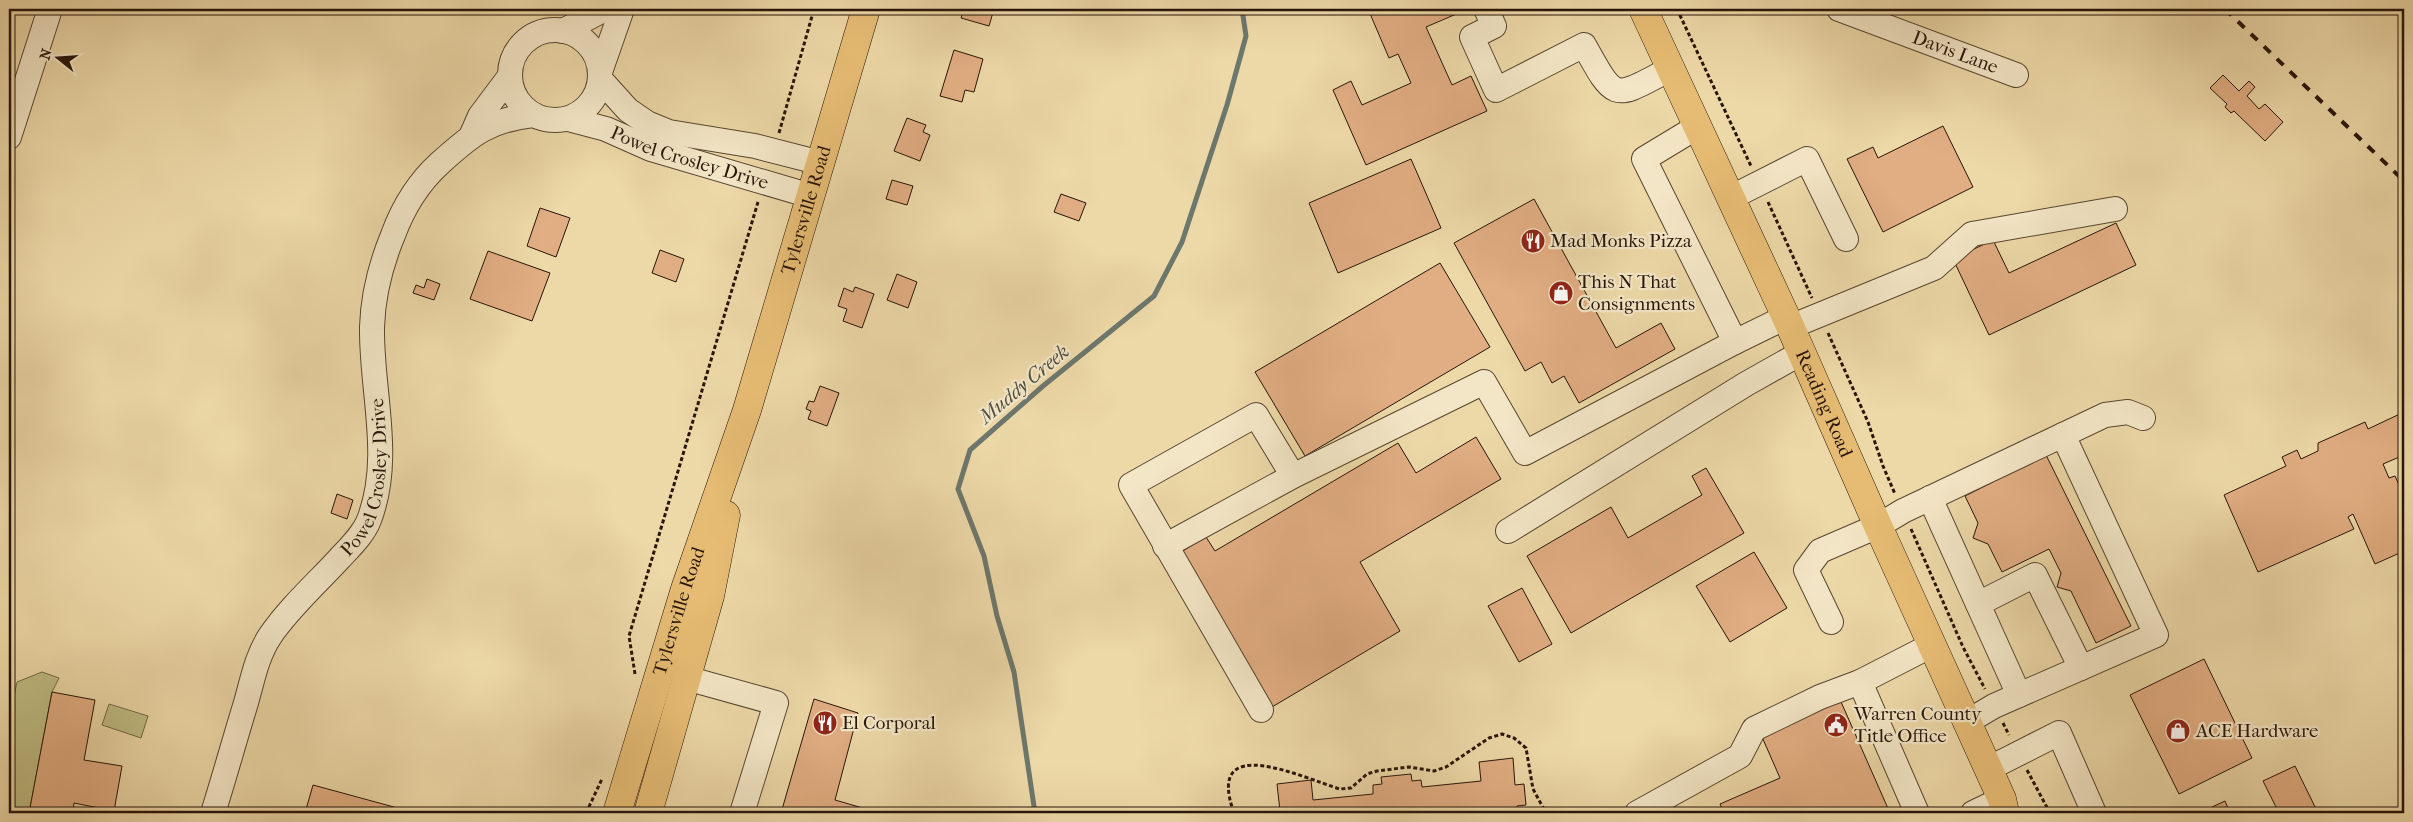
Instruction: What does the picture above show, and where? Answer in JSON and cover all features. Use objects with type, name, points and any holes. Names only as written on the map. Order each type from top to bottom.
[{"type":"main road","name":"Tylersville Road","points":[[617,813],[685,589],[747,410],[866,9]]},
{"type":"main road","name":"Reading Road","points":[[1643,9],[1788,322],[2006,809]]},
{"type":"main road","name":"Tylersville Road","points":[[648,813],[710,596],[747,410]]},
{"type":"street","points":[[9,136],[50,9]]},
{"type":"street","points":[[563,31],[604,9]]},
{"type":"street","points":[[600,76],[596,57],[588,45],[577,36],[563,31],[550,30],[537,34],[526,41],[517,51],[511,63],[510,76],[516,99],[533,115],[544,119],[568,119],[580,113],[590,104],[596,92],[622,9]]},
{"type":"street","points":[[1486,9],[1494,26],[1472,37],[1496,90],[1584,45],[1604,82],[1621,92],[1629,90],[1670,69]]},
{"type":"street","name":"Davis Lane","points":[[1839,9],[2016,75]]},
{"type":"street","name":"Powel Crosley Drive","points":[[472,134],[480,116],[510,76]]},
{"type":"street","name":"Powel Crosley Drive","points":[[600,76],[628,110],[647,123],[669,132],[755,146],[821,163]]},
{"type":"street","name":"Powel Crosley Drive","points":[[213,813],[258,661],[270,637],[290,612],[356,541],[368,522],[376,496],[382,463],[372,328],[375,293],[386,252],[399,218],[414,192],[433,169],[472,134],[512,117],[533,115]]},
{"type":"street","name":"Powel Crosley Drive","points":[[568,119],[606,129],[651,149],[811,196]]},
{"type":"street","points":[[1697,127],[1644,158],[1735,342]]},
{"type":"street","points":[[1730,198],[1807,159],[1846,239]]},
{"type":"street","points":[[1165,546],[1293,476],[1484,382],[1525,453],[1735,342],[1788,322],[1819,314],[1934,268],[1972,234],[2115,209]]},
{"type":"street","points":[[1508,531],[1746,384],[1801,353]]},
{"type":"street","points":[[1831,622],[1806,570],[1820,551],[1878,526],[1903,511],[2105,415],[2128,412],[2143,418]]},
{"type":"street","points":[[1260,710],[1131,485],[1256,415],[1293,476]]},
{"type":"street","points":[[1967,722],[1994,706],[2156,635],[2063,435]]},
{"type":"street","points":[[1930,498],[2019,695]]},
{"type":"street","points":[[1978,604],[2035,576],[2081,668]]},
{"type":"street","points":[[1638,813],[1740,756],[1754,729],[1820,698],[1860,682],[1932,645]]},
{"type":"street","points":[[686,678],[776,703],[742,813]]},
{"type":"street","points":[[1860,682],[1917,813]]},
{"type":"street","points":[[1988,769],[2059,733],[2094,813]]},
{"type":"street","points":[[1973,813],[2006,809]]},
{"type":"path","points":[[779,134],[814,9]]},
{"type":"path","points":[[1677,9],[1868,422],[1883,466],[1963,647],[2050,813]]},
{"type":"path","points":[[629,636],[761,194]]},
{"type":"path","points":[[1234,813],[1228,796],[1227,781],[1235,769],[1245,764],[1261,764],[1340,789],[1351,788],[1367,774],[1377,771],[1409,767],[1434,771],[1446,767],[1489,738],[1502,734],[1514,738],[1526,748],[1534,789],[1546,813]]},
{"type":"shaded area","points":[[42,672],[59,678],[52,692],[29,813],[9,809],[9,720],[17,682]]},
{"type":"shaded area","points":[[109,704],[148,716],[141,738],[102,725]]},
{"type":"building","points":[[964,9],[994,9],[989,26],[961,18]]},
{"type":"building","points":[[1368,9],[1468,9],[1426,27],[1452,85],[1471,76],[1487,111],[1366,165],[1333,90],[1351,81],[1362,105],[1411,83],[1398,54],[1389,58]]},
{"type":"building","points":[[954,50],[983,59],[974,92],[965,90],[962,102],[940,96]]},
{"type":"building","points":[[2223,75],[2239,91],[2249,81],[2255,87],[2247,96],[2259,109],[2265,104],[2283,122],[2265,141],[2234,111],[2231,113],[2225,107],[2227,104],[2210,88]]},
{"type":"building","points":[[907,118],[926,125],[923,132],[930,135],[920,161],[894,151]]},
{"type":"building","points":[[1943,126],[1973,187],[1883,232],[1847,159],[1873,147],[1878,158]]},
{"type":"building","points":[[1411,159],[1441,228],[1338,273],[1309,203]]},
{"type":"building","points":[[892,180],[913,186],[907,205],[886,199]]},
{"type":"building","points":[[1061,194],[1086,203],[1079,221],[1054,212]]},
{"type":"building","points":[[1534,199],[1616,348],[1661,323],[1675,349],[1579,403],[1564,376],[1552,383],[1541,362],[1525,371],[1454,243]]},
{"type":"building","points":[[540,208],[570,218],[556,257],[527,246]]},
{"type":"building","points":[[2116,223],[2136,265],[1989,335],[1953,259],[1993,240],[2009,273]]},
{"type":"building","points":[[660,250],[684,259],[676,282],[652,273]]},
{"type":"building","points":[[488,251],[550,273],[532,321],[470,299]]},
{"type":"building","points":[[1440,263],[1490,347],[1305,456],[1255,372]]},
{"type":"building","points":[[897,274],[917,282],[908,308],[887,300]]},
{"type":"building","points":[[427,279],[440,284],[434,300],[413,293],[416,285],[424,288]]},
{"type":"building","points":[[855,287],[874,294],[862,328],[843,321],[847,309],[838,306],[844,288],[853,292]]},
{"type":"building","points":[[820,386],[839,393],[827,426],[808,419],[811,411],[806,409],[809,401],[814,402]]},
{"type":"building","points":[[2404,412],[2404,455],[2383,464],[2389,478],[2395,476],[2404,496],[2404,551],[2375,564],[2353,514],[2348,517],[2354,529],[2258,572],[2224,495],[2286,466],[2282,457],[2297,450],[2301,459],[2318,451],[2318,443],[2365,422],[2368,429]]},
{"type":"building","points":[[1476,437],[1501,479],[1360,562],[1400,631],[1272,707],[1181,552],[1206,537],[1215,551],[1398,443],[1416,473]]},
{"type":"building","points":[[2046,455],[2131,626],[2096,643],[2071,591],[2057,587],[2061,573],[2049,549],[2002,572],[1988,544],[1973,538],[1978,523],[1965,496]]},
{"type":"building","points":[[1706,468],[1744,533],[1571,633],[1527,556],[1611,507],[1628,538],[1702,495],[1692,476]]},
{"type":"building","points":[[337,494],[353,500],[347,519],[331,513]]},
{"type":"building","points":[[1754,552],[1787,608],[1730,642],[1696,586]]},
{"type":"building","points":[[1522,588],[1552,644],[1519,662],[1488,606]]},
{"type":"building","points":[[2204,659],[2252,758],[2179,794],[2130,695]]},
{"type":"building","points":[[52,692],[95,700],[84,760],[122,766],[114,811],[74,803],[73,813],[29,813]]},
{"type":"building","points":[[1838,695],[1890,813],[1724,813],[1720,804],[1780,778],[1759,730]]},
{"type":"building","points":[[814,699],[858,713],[835,800],[880,813],[781,813]]},
{"type":"building","points":[[1513,758],[1515,785],[1524,784],[1526,805],[1517,806],[1518,813],[1271,813],[1280,811],[1277,784],[1311,780],[1313,800],[1373,794],[1373,785],[1382,784],[1381,777],[1411,774],[1412,781],[1421,780],[1422,787],[1481,781],[1479,762]]},
{"type":"building","points":[[2295,766],[2318,813],[2279,813],[2263,781]]},
{"type":"building","points":[[313,785],[416,813],[305,813]]},
{"type":"building","points":[[2225,801],[2230,813],[2199,813]]},
{"type":"waterway","name":"Muddy Creek","points":[[1035,813],[1014,672],[997,616],[984,556],[958,489],[970,450],[1043,386],[1154,296],[1182,242],[1227,105],[1246,36],[1242,9]]},
{"type":"railway","points":[[2225,9],[2404,181]]},
{"type":"place","name":"Mad Monks Pizza","points":[[1533,241]]},
{"type":"place","name":"This N That Consignments","points":[[1561,293]]},
{"type":"place","name":"El Corporal","points":[[825,723]]},
{"type":"place","name":"Warren County Title Office","points":[[1836,725]]},
{"type":"place","name":"ACE Hardware","points":[[2178,731]]}]
